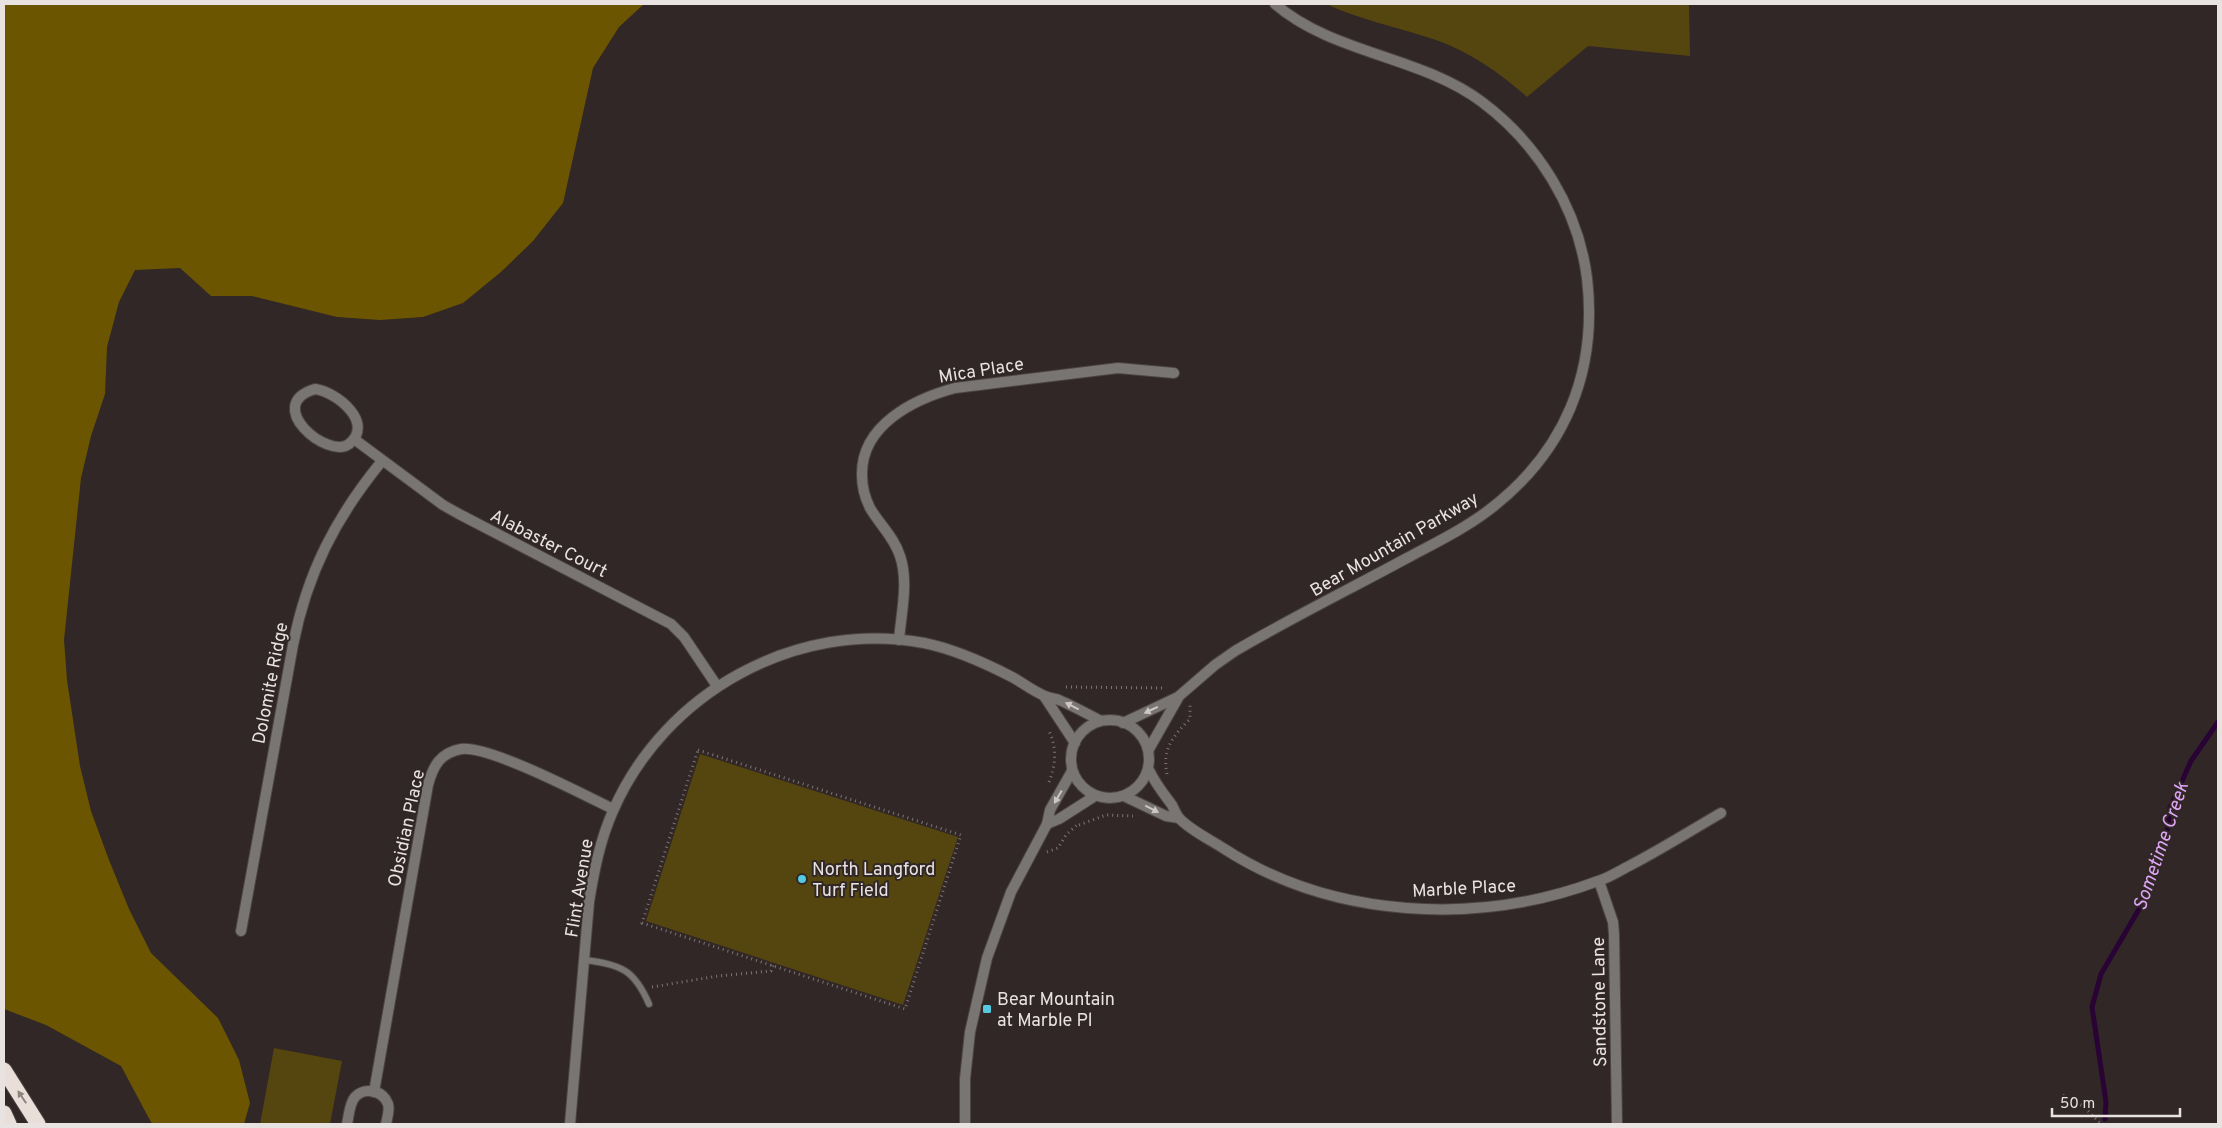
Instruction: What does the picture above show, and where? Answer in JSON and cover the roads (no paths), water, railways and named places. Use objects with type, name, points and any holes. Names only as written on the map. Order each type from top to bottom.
[{"type":"highway","points":[[4,1070],[38,1124]]},
{"type":"highway","points":[[4,1113],[9,1124]]},
{"type":"street","name":"Bear Mountain Parkway","points":[[1123,723],[1178,697],[1215,665],[1236,651],[1448,536],[1489,510],[1516,486],[1547,452],[1563,428],[1576,397],[1584,366],[1589,329],[1589,298],[1585,265],[1576,231],[1563,198],[1546,168],[1526,142],[1482,101],[1457,86],[1436,75],[1312,28],[1275,4]]},
{"type":"street","name":"Mica Place","points":[[899,640],[904,570],[893,539],[870,507],[862,486],[862,464],[870,442],[883,425],[899,411],[916,402],[935,393],[955,388],[1118,368],[1174,373]]},
{"type":"street","points":[[315,389],[324,390],[351,410],[357,419],[358,430],[354,439],[346,446],[335,448],[325,444],[299,424],[295,415],[295,406],[299,398],[306,392],[315,389]]},
{"type":"street","name":"Alabaster Court","points":[[354,439],[382,461],[459,514],[671,624],[684,637],[716,686]]},
{"type":"street","name":"Dolomite Ridge","points":[[241,931],[293,644],[304,598],[328,540],[341,516],[363,482],[382,461]]},
{"type":"street","name":"Flint Avenue","points":[[570,1124],[594,870],[605,831],[613,809],[639,764],[656,741],[674,721],[716,686],[754,666],[802,648],[844,641],[899,640],[925,644],[986,665],[1044,696],[1058,699],[1099,720]]},
{"type":"street","name":"Flint Avenue","points":[[1044,696],[1074,743]]},
{"type":"street","name":"Bear Mountain Parkway","points":[[1149,749],[1178,697]]},
{"type":"street","points":[[965,1124],[965,1079],[970,1032],[985,966],[1008,899],[1047,824],[1050,810],[1072,771],[1074,743],[1085,728],[1099,720],[1123,723],[1134,727],[1142,736],[1149,749],[1149,770],[1135,789],[1126,796],[1095,796],[1085,790],[1072,771]]},
{"type":"street","name":"Obsidian Place","points":[[374,1092],[428,785],[432,770],[438,760],[449,753],[462,749],[487,753],[556,782],[613,809]]},
{"type":"street","name":"Marble Place","points":[[1149,770],[1155,783],[1179,818],[1241,860],[1266,872],[1326,893],[1385,906],[1439,909],[1482,907],[1526,901],[1599,881],[1650,855],[1721,813]]},
{"type":"street","points":[[1047,824],[1059,819],[1095,796]]},
{"type":"street","name":"Marble Place","points":[[1126,796],[1166,816],[1179,818]]},
{"type":"street","name":"Sandstone Lane","points":[[1599,881],[1611,917],[1614,934],[1617,1124]]},
{"type":"street","points":[[347,1124],[351,1104],[355,1098],[367,1091],[380,1094],[388,1104],[386,1124]]},
{"type":"lane","points":[[584,960],[611,964],[623,968],[634,976],[643,989],[649,1004]]},
{"type":"waterway","name":"Sometime Creek","points":[[2105,1119],[2106,1102],[2092,1007],[2101,974],[2138,911],[2168,827],[2170,808],[2191,761],[2218,722]]},
{"type":"place","name":"North Langford Turf Field","points":[[802,879]]},
{"type":"place","name":"Bear Mountain at Marble Pl","points":[[987,1009]]}]
